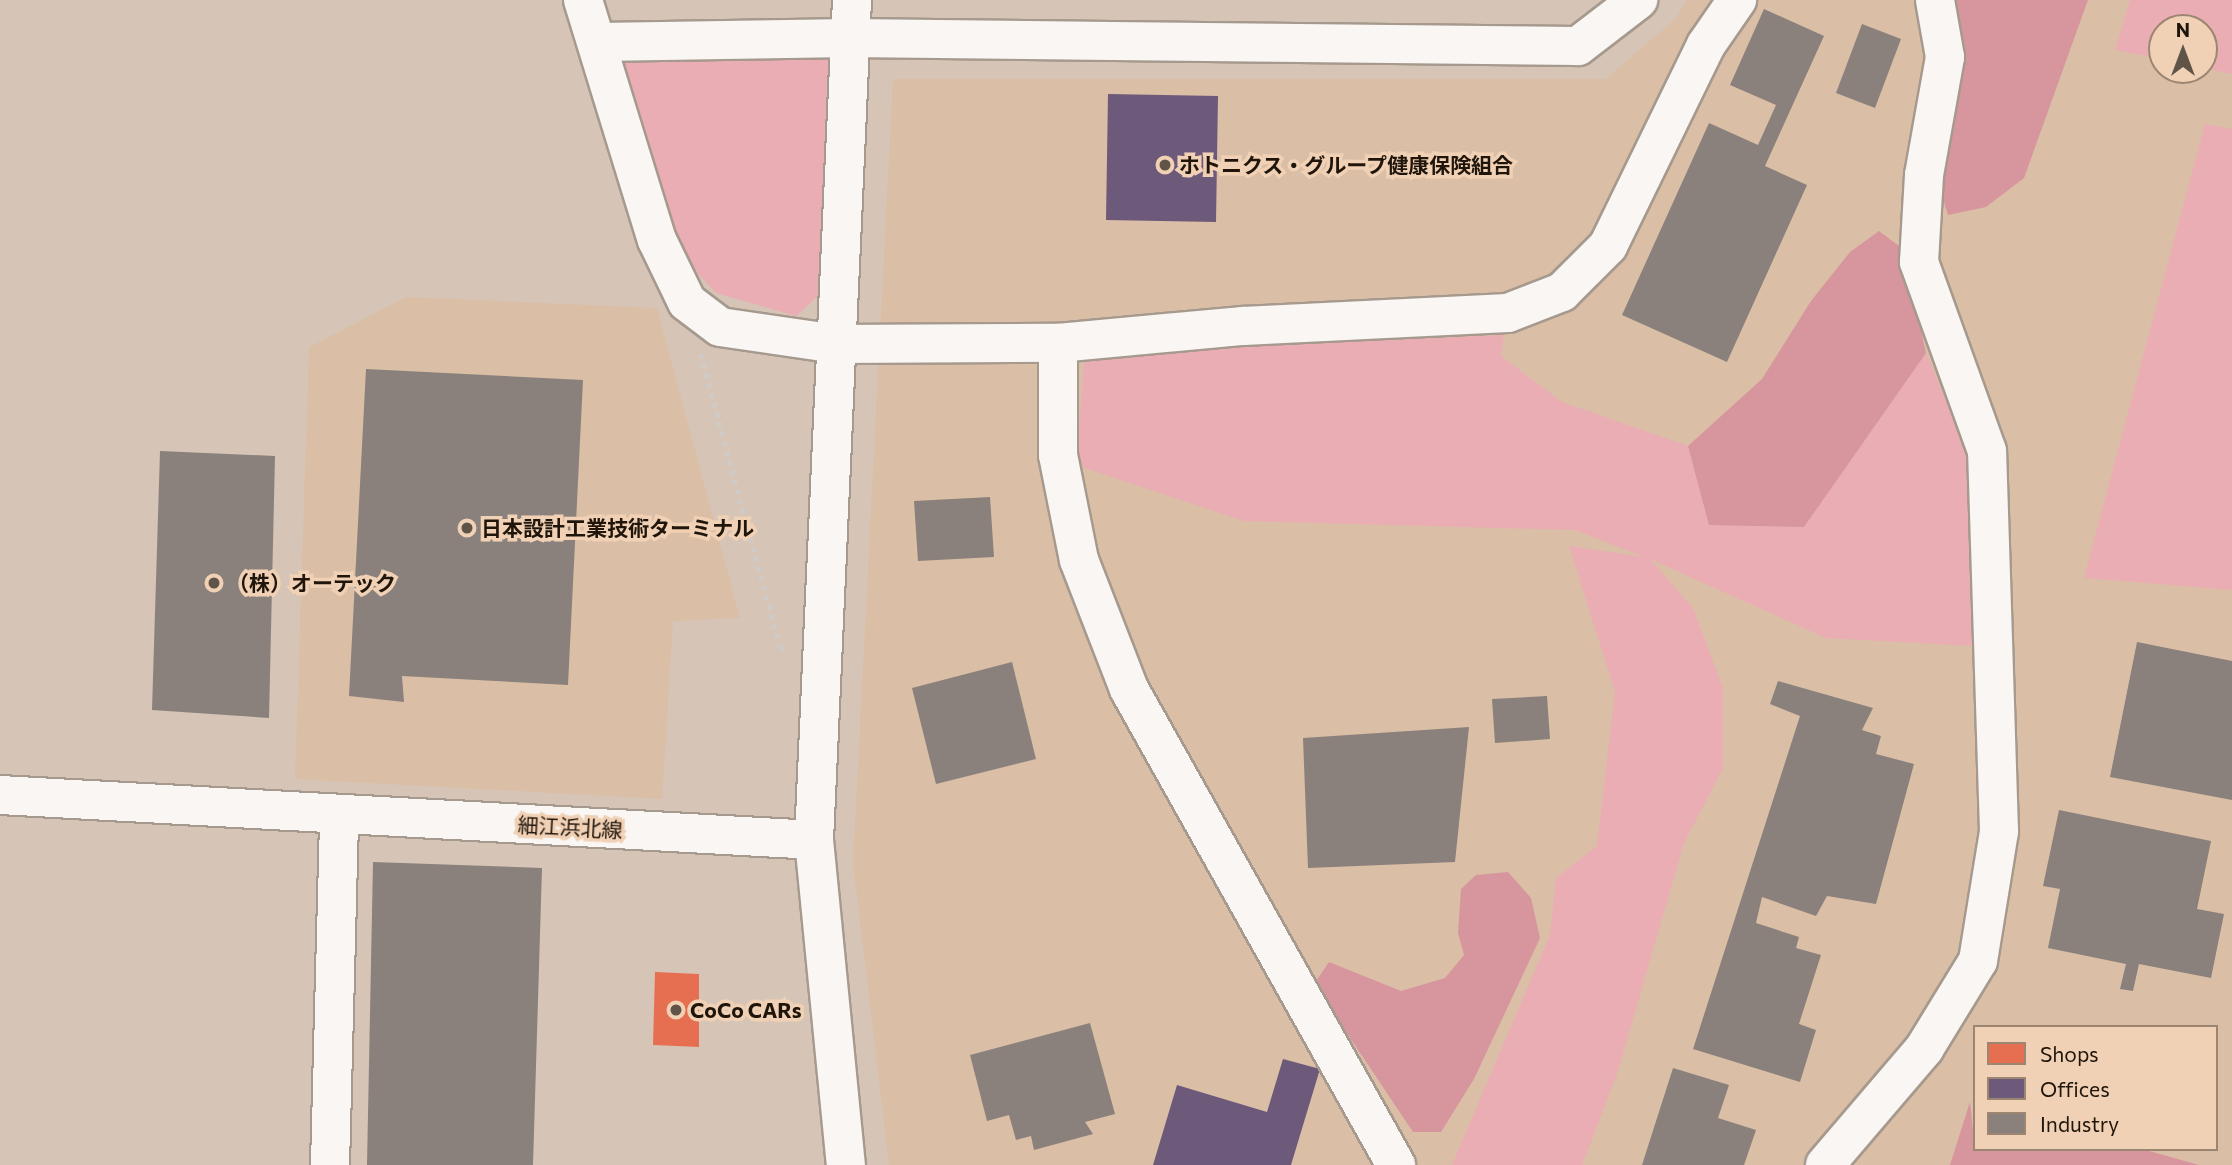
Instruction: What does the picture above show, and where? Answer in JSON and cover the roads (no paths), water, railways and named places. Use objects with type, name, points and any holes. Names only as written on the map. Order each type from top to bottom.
[{"type":"street","points":[[583,0],[599,43],[657,240],[687,302],[720,327],[837,344],[1058,343],[1243,326],[1432,321],[1508,313],[1562,292],[1608,246],[1706,45],[1737,0]]},
{"type":"street","points":[[846,1165],[814,840],[819,662],[837,344],[852,0]]},
{"type":"street","points":[[599,43],[850,38],[1578,46],[1638,0]]},
{"type":"street","points":[[1825,1165],[1924,1049],[1978,961],[1999,831],[1987,451],[1919,262],[1924,174],[1945,57],[1936,0]]},
{"type":"street","points":[[1058,343],[1058,455],[1074,534],[1129,690],[1396,1165]]},
{"type":"street","name":"細江浜北線","points":[[0,795],[814,840]]},
{"type":"street","points":[[330,1165],[339,814]]},
{"type":"place","name":"ホトニクス・グループ健康保険組合","points":[[1165,165]]},
{"type":"place","name":"日本設計工業技術ターミナル","points":[[467,528]]},
{"type":"place","name":"（株）オーテック","points":[[214,583]]},
{"type":"place","name":"CoCo CARs","points":[[676,1010]]}]
